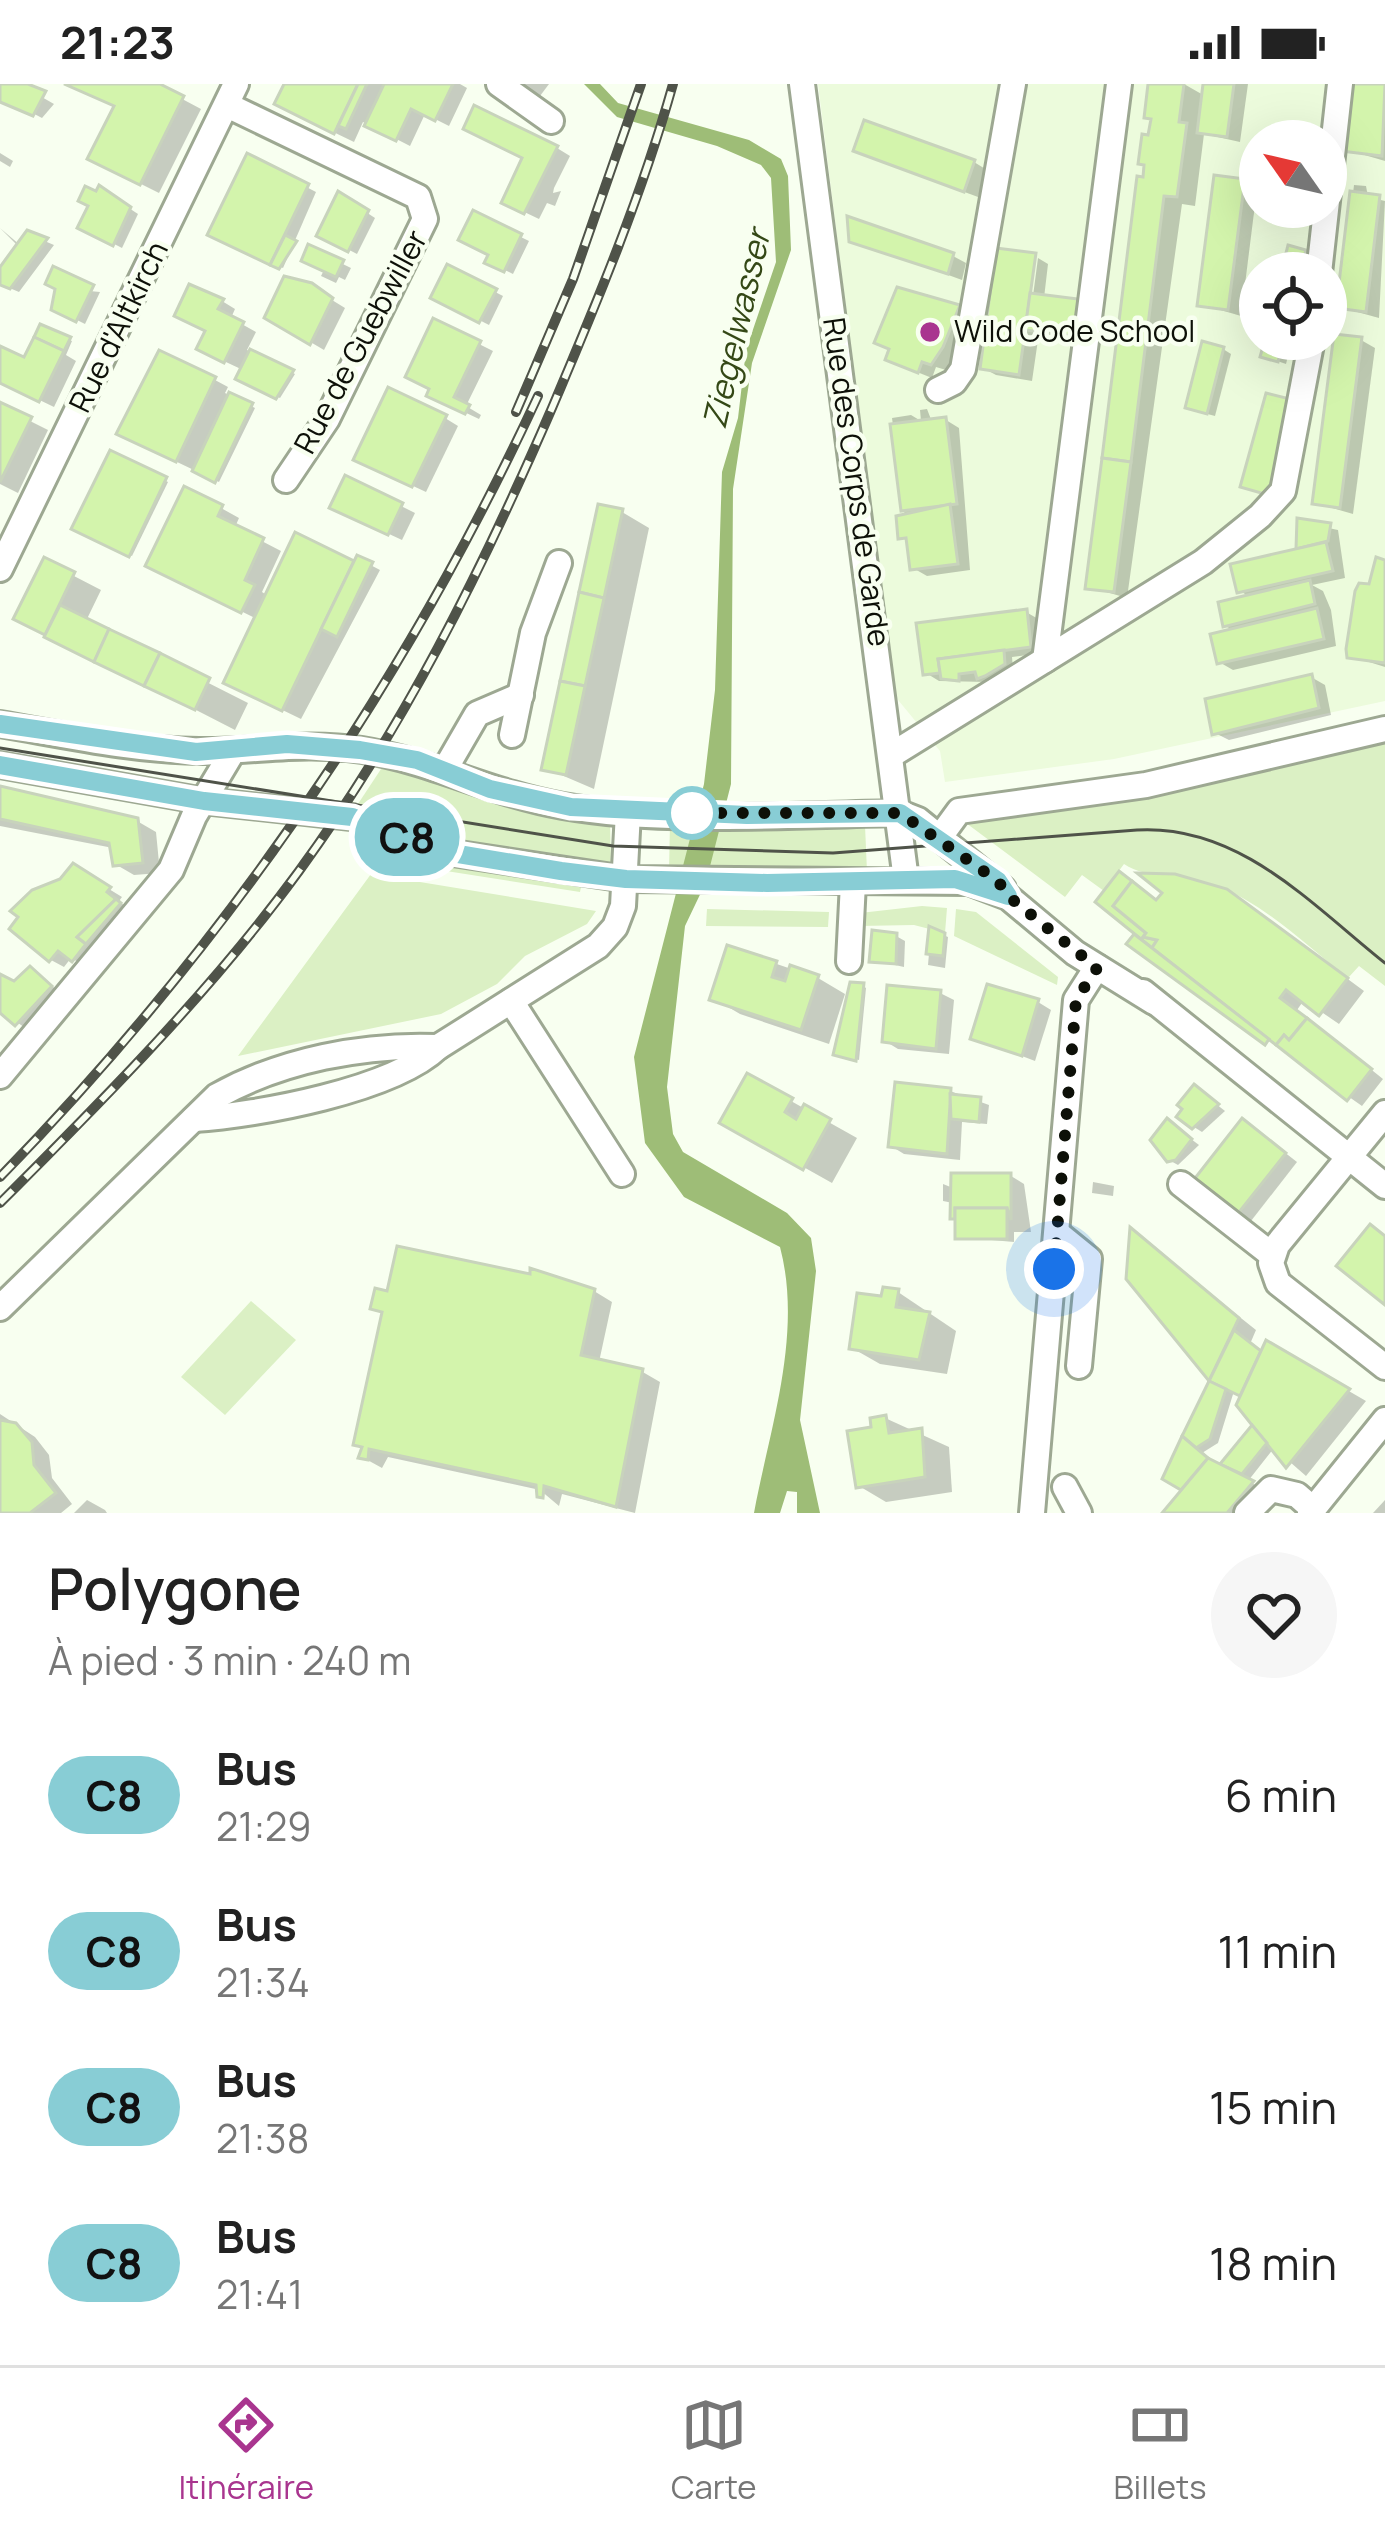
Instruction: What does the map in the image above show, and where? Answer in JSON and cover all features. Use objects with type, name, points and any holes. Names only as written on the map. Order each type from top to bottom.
[{"type":"street","points":[[499,84],[551,121]]},
{"type":"street","name":"Rue des Corps de Garde","points":[[802,84],[906,880]]},
{"type":"street","points":[[938,390],[954,382],[963,369],[1013,84]]},
{"type":"street","points":[[1045,660],[1119,84]]},
{"type":"street","points":[[1321,252],[1340,84]]},
{"type":"street","name":"Rue de Guebwiller","points":[[231,95],[418,196],[425,219],[327,419],[286,480]]},
{"type":"street","name":"Rue d'Altkirch","points":[[0,569],[231,95]]},
{"type":"street","points":[[893,754],[1203,562],[1283,491],[1308,360]]},
{"type":"street","points":[[512,735],[542,601],[559,563]]},
{"type":"street","points":[[444,770],[477,714],[521,694]]},
{"type":"street","points":[[0,724],[142,747],[233,751],[304,744],[360,750],[444,770],[527,800],[628,812],[900,813],[998,881],[1008,896]]},
{"type":"street","points":[[940,837],[959,812],[1146,785],[1385,729]]},
{"type":"street","points":[[5,1061],[92,968],[171,870],[233,751]]},
{"type":"street","points":[[0,765],[204,801],[370,821],[446,852],[626,879],[853,883],[955,879],[1008,896],[1097,968],[1154,1002]]},
{"type":"street","points":[[194,1119],[368,1087],[416,1068],[438,1047],[598,946],[622,914],[628,812]]},
{"type":"street","points":[[849,961],[853,883]]},
{"type":"street","points":[[1056,932],[1081,944],[1385,1186]]},
{"type":"street","points":[[1032,1513],[1076,1000],[1097,968]]},
{"type":"street","points":[[511,1001],[622,1174]]},
{"type":"street","points":[[0,1309],[217,1096],[258,1074],[322,1058],[438,1047]]},
{"type":"street","points":[[280,1104],[322,1058]]},
{"type":"street","points":[[1272,1255],[1385,1113]]},
{"type":"street","points":[[1181,1184],[1272,1255],[1278,1283],[1385,1367]]},
{"type":"street","points":[[1058,1233],[1089,1259],[1079,1366]]},
{"type":"street","points":[[1247,1513],[1271,1490],[1297,1495],[1312,1511],[1385,1420]]},
{"type":"street","points":[[1065,1487],[1079,1513]]},
{"type":"shaded area","points":[[584,84],[600,84],[618,103],[749,140],[781,159],[788,176],[791,250],[752,363],[733,489],[731,784],[706,882],[685,926],[667,1087],[673,1134],[683,1152],[787,1213],[811,1238],[816,1271],[800,1420],[820,1513],[797,1513],[797,1492],[787,1491],[780,1513],[754,1513],[786,1347],[788,1313],[780,1247],[684,1197],[645,1143],[634,1057],[704,784],[715,690],[722,472],[738,418],[746,350],[776,262],[771,178],[761,165],[717,146],[617,117]]},
{"type":"shaded area","points":[[818,84],[1385,84],[1385,701],[1114,759],[945,782],[940,751],[894,695]]},
{"type":"shaded area","points":[[1385,735],[1385,986],[1359,966],[1348,978],[1268,914],[1204,882],[1124,864],[1104,891],[1082,875],[1065,897],[966,823],[970,817]]},
{"type":"shaded area","points":[[383,766],[610,821],[611,866],[444,844],[352,813]]},
{"type":"shaded area","points":[[670,824],[865,825],[867,872],[669,870]]},
{"type":"shaded area","points":[[376,834],[582,882],[580,892],[395,863],[371,841]]},
{"type":"shaded area","points":[[371,874],[596,911],[587,924],[525,956],[497,984],[441,1014],[238,1056]]},
{"type":"shaded area","points":[[947,908],[945,933],[914,925],[859,926],[860,913]]},
{"type":"shaded area","points":[[707,909],[829,912],[828,927],[706,926]]},
{"type":"shaded area","points":[[956,909],[976,912],[1058,977],[1057,985],[954,936]]},
{"type":"shaded area","points":[[251,1301],[296,1340],[225,1415],[181,1377]]},
{"type":"building","points":[[0,84],[28,84],[46,91],[33,116],[0,102]]},
{"type":"building","points":[[64,84],[160,84],[184,96],[140,185],[87,159],[114,106]]},
{"type":"building","points":[[284,84],[358,84],[334,134],[274,104]]},
{"type":"building","points":[[358,84],[367,84],[346,129],[338,126]]},
{"type":"building","points":[[384,84],[453,84],[435,121],[411,109],[396,141],[364,126]]},
{"type":"building","points":[[1148,84],[1184,84],[1179,122],[1187,123],[1177,197],[1164,196],[1131,462],[1102,458],[1137,176],[1143,177],[1144,165],[1138,164],[1142,134],[1148,135],[1151,119],[1144,118]]},
{"type":"building","points":[[1203,84],[1234,84],[1227,137],[1197,133]]},
{"type":"building","points":[[1350,84],[1385,84],[1382,156],[1347,152]]},
{"type":"building","points":[[474,105],[558,146],[524,214],[501,203],[522,158],[463,129]]},
{"type":"building","points":[[864,120],[975,160],[964,192],[853,151]]},
{"type":"building","points":[[247,153],[309,184],[270,265],[207,235]]},
{"type":"building","points":[[1214,175],[1239,178],[1239,225],[1228,310],[1197,306]]},
{"type":"building","points":[[99,185],[131,207],[113,246],[77,228],[88,206],[78,201],[85,186],[96,191]]},
{"type":"building","points":[[338,191],[369,210],[348,252],[316,236]]},
{"type":"building","points":[[1350,191],[1380,195],[1366,312],[1347,309],[1347,252],[1343,252]]},
{"type":"building","points":[[473,210],[522,234],[504,272],[484,263],[488,255],[458,240]]},
{"type":"building","points":[[847,216],[954,253],[948,274],[849,242]]},
{"type":"building","points":[[27,230],[48,238],[10,289],[0,285],[0,267]]},
{"type":"building","points":[[285,235],[297,241],[279,269],[270,265]]},
{"type":"building","points":[[308,244],[344,260],[336,277],[301,261]]},
{"type":"building","points":[[996,248],[1036,253],[1019,375],[980,369]]},
{"type":"building","points":[[447,264],[497,289],[479,323],[430,298]]},
{"type":"building","points":[[53,266],[94,285],[76,322],[51,310],[55,289],[45,284]]},
{"type":"building","points":[[284,276],[312,283],[333,298],[310,345],[264,318]]},
{"type":"building","points":[[189,284],[224,299],[218,309],[244,322],[224,363],[196,349],[205,331],[174,316]]},
{"type":"building","points":[[897,287],[960,305],[943,347],[931,365],[922,362],[918,373],[885,360],[889,349],[874,343]]},
{"type":"building","points":[[1030,293],[1086,300],[1081,337],[1025,330]]},
{"type":"building","points":[[433,318],[481,341],[454,397],[470,405],[465,414],[426,396],[429,389],[405,377]]},
{"type":"building","points":[[40,324],[71,337],[64,351],[34,337]]},
{"type":"building","points":[[1347,335],[1362,337],[1340,508],[1312,504],[1331,360],[1347,360]]},
{"type":"building","points":[[34,337],[64,351],[39,402],[0,383],[0,346],[24,357]]},
{"type":"building","points":[[1202,341],[1224,347],[1207,414],[1185,408]]},
{"type":"building","points":[[250,349],[294,370],[276,399],[235,379]]},
{"type":"building","points":[[159,350],[216,377],[176,462],[116,434]]},
{"type":"building","points":[[388,387],[447,415],[412,487],[353,460]]},
{"type":"building","points":[[229,392],[253,403],[215,483],[192,471]]},
{"type":"building","points":[[1266,393],[1294,400],[1268,495],[1240,487]]},
{"type":"building","points":[[0,402],[32,417],[0,482]]},
{"type":"building","points":[[946,417],[957,504],[901,511],[890,424]]},
{"type":"building","points":[[110,450],[167,477],[129,557],[71,529]]},
{"type":"building","points":[[1102,458],[1131,462],[1114,592],[1085,589]]},
{"type":"building","points":[[345,475],[403,503],[388,535],[329,508]]},
{"type":"building","points":[[184,486],[223,505],[218,516],[264,538],[245,580],[255,585],[241,613],[145,566]]},
{"type":"building","points":[[598,504],[623,509],[604,598],[579,592]]},
{"type":"building","points":[[950,504],[958,564],[910,570],[906,538],[898,539],[896,516]]},
{"type":"building","points":[[1297,518],[1331,523],[1328,541],[1296,549]]},
{"type":"building","points":[[295,532],[354,561],[282,711],[223,683]]},
{"type":"building","points":[[1326,542],[1333,571],[1237,593],[1230,564]]},
{"type":"building","points":[[357,555],[373,562],[337,637],[321,629]]},
{"type":"building","points":[[44,557],[75,572],[45,635],[13,619]]},
{"type":"building","points":[[1376,557],[1385,560],[1385,663],[1347,658],[1346,649],[1355,591],[1359,583],[1369,584]]},
{"type":"building","points":[[1310,580],[1315,604],[1223,627],[1218,602]]},
{"type":"building","points":[[579,592],[604,598],[585,686],[560,681]]},
{"type":"building","points":[[60,605],[109,629],[94,662],[44,637]]},
{"type":"building","points":[[1317,608],[1324,639],[1217,664],[1210,634]]},
{"type":"building","points":[[1027,609],[1031,647],[938,659],[940,673],[923,675],[916,623]]},
{"type":"building","points":[[109,629],[160,653],[144,686],[94,662]]},
{"type":"building","points":[[1004,650],[1005,664],[985,676],[977,679],[975,672],[959,674],[959,681],[941,679],[938,659]]},
{"type":"building","points":[[160,653],[210,678],[195,710],[144,686]]},
{"type":"building","points":[[1312,674],[1319,708],[1212,735],[1205,699]]},
{"type":"building","points":[[560,681],[585,686],[566,775],[541,770]]},
{"type":"building","points":[[0,786],[138,818],[143,863],[113,866],[109,843],[0,819]]},
{"type":"building","points":[[73,863],[111,887],[107,892],[116,899],[77,937],[86,944],[72,962],[58,951],[49,962],[9,929],[18,917],[10,911],[32,890],[60,879]]},
{"type":"building","points":[[1119,871],[1132,881],[1113,906],[1146,933],[1143,937],[1157,940],[1152,948],[1095,902]]},
{"type":"building","points":[[1137,873],[1175,874],[1227,889],[1348,978],[1319,1016],[1286,990],[1280,998],[1307,1018],[1289,1040],[1284,1035],[1276,1045],[1152,948],[1157,940],[1143,937],[1146,933],[1113,906],[1132,881],[1156,900],[1162,893]]},
{"type":"building","points":[[116,899],[121,903],[86,944],[77,937]]},
{"type":"building","points":[[929,926],[945,933],[943,956],[926,954]]},
{"type":"building","points":[[872,930],[897,933],[896,964],[869,962]]},
{"type":"building","points":[[1134,934],[1269,1039],[1265,1045],[1126,944]]},
{"type":"building","points":[[727,945],[777,961],[772,977],[785,981],[790,965],[819,975],[801,1030],[709,1000]]},
{"type":"building","points":[[30,966],[52,986],[15,1026],[0,1013],[0,974],[14,981]]},
{"type":"building","points":[[850,982],[864,983],[856,1061],[833,1055]]},
{"type":"building","points":[[987,984],[1039,999],[1022,1056],[970,1039]]},
{"type":"building","points":[[887,985],[941,990],[936,1049],[882,1042]]},
{"type":"building","points":[[1307,1018],[1372,1069],[1347,1101],[1276,1045],[1284,1035],[1289,1040]]},
{"type":"building","points":[[747,1073],[793,1098],[785,1112],[796,1119],[804,1104],[831,1119],[803,1170],[719,1123]]},
{"type":"building","points":[[895,1082],[951,1088],[947,1154],[888,1147]]},
{"type":"building","points":[[1194,1084],[1219,1104],[1192,1129],[1176,1117],[1182,1109],[1177,1105]]},
{"type":"building","points":[[950,1094],[981,1097],[979,1122],[951,1119]]},
{"type":"building","points":[[1167,1118],[1192,1139],[1176,1160],[1167,1162],[1150,1140]]},
{"type":"building","points":[[1242,1118],[1286,1153],[1236,1216],[1192,1182]]},
{"type":"building","points":[[951,1173],[1011,1173],[1011,1220],[1007,1208],[955,1208],[955,1219],[950,1219]]},
{"type":"building","points":[[955,1208],[1007,1208],[1007,1239],[955,1239]]},
{"type":"building","points":[[1370,1224],[1385,1236],[1385,1305],[1336,1266]]},
{"type":"building","points":[[1130,1227],[1239,1318],[1209,1381],[1126,1279]]},
{"type":"building","points":[[397,1246],[530,1274],[530,1268],[595,1289],[581,1355],[643,1369],[616,1507],[544,1486],[543,1498],[537,1497],[536,1485],[369,1449],[368,1460],[358,1458],[362,1447],[353,1445],[382,1312],[370,1309],[375,1288],[387,1291]]},
{"type":"building","points":[[883,1287],[899,1289],[896,1307],[930,1312],[919,1360],[849,1349],[857,1293],[881,1296]]},
{"type":"building","points":[[1234,1330],[1261,1351],[1240,1396],[1209,1381]]},
{"type":"building","points":[[1266,1340],[1350,1389],[1286,1468],[1236,1405]]},
{"type":"building","points":[[1209,1381],[1226,1389],[1210,1439],[1196,1448],[1182,1436]]},
{"type":"building","points":[[886,1415],[889,1433],[922,1428],[925,1477],[856,1488],[847,1431],[871,1427],[870,1418]]},
{"type":"building","points":[[0,1420],[16,1423],[32,1442],[34,1465],[56,1493],[30,1513],[0,1513]]},
{"type":"building","points":[[1252,1425],[1267,1443],[1242,1474],[1220,1464]]},
{"type":"building","points":[[1182,1436],[1208,1458],[1181,1490],[1162,1479]]},
{"type":"building","points":[[1208,1458],[1254,1481],[1227,1513],[1162,1513]]},
{"type":"tram line","points":[[0,748],[613,846],[833,853],[1137,830],[1174,832],[1208,840],[1272,872],[1385,963]]},
{"type":"railway","points":[[516,412],[573,279],[641,84]]},
{"type":"railway","points":[[0,1203],[230,959],[299,871],[373,761],[438,647],[525,469],[618,248],[673,84]]},
{"type":"railway","points":[[0,1177],[160,999],[302,809],[428,608],[538,396]]},
{"type":"bus line","name":"C8","points":[[0,724],[196,752],[268,744],[360,750],[417,760],[490,789],[571,807],[747,815],[900,813],[918,820],[998,881],[1008,896],[955,879],[767,883],[626,879],[561,871],[446,852],[352,817],[204,801],[0,765]]},
{"type":"place","name":"Wild Code School","points":[[930,332]]},
{"type":"route","points":[[692,813],[685,813],[909,815],[998,881],[1008,896],[1097,968],[1076,1000],[1054,1269]]},
{"type":"water label","name":"Ziegelwasser","points":[[736,329]]}]
